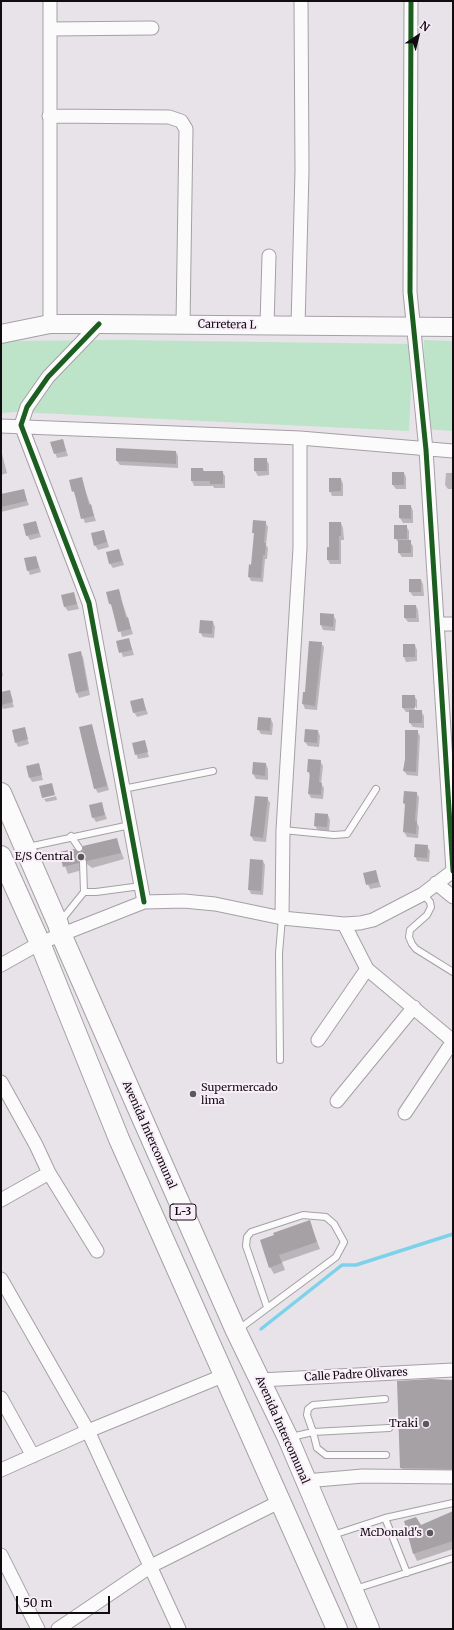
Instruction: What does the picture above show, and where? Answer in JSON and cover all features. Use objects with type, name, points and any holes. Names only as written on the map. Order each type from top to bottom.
[{"type":"main road","name":"Avenida Intercomunal","points":[[1,793],[59,929],[236,1331],[288,1438],[328,1536],[369,1629]]},
{"type":"main road","name":"L-3","points":[[1,856],[40,944],[119,1138],[337,1629]]},
{"type":"street","points":[[50,1],[50,324]]},
{"type":"street","points":[[298,326],[302,171],[301,1]]},
{"type":"street","points":[[1,965],[40,944],[59,929],[144,902],[184,901],[207,903],[282,918],[344,924],[360,923],[373,920],[423,894],[453,871],[426,450],[410,292],[411,1]]},
{"type":"street","points":[[51,29],[152,28]]},
{"type":"street","points":[[49,116],[169,117],[181,121],[186,129],[182,324]]},
{"type":"street","points":[[268,325],[269,256]]},
{"type":"street","name":"Carretera L","points":[[1,334],[50,324],[453,327]]},
{"type":"street","points":[[99,324],[48,376],[27,408],[21,426],[89,603],[144,902]]},
{"type":"street","points":[[1,426],[300,438],[426,450],[453,451]]},
{"type":"street","points":[[282,918],[283,830],[300,548],[300,438]]},
{"type":"street","points":[[436,624],[453,624]]},
{"type":"street","points":[[436,883],[453,897]]},
{"type":"street","points":[[344,924],[367,970],[414,1007],[453,1041],[405,1113]]},
{"type":"street","points":[[318,1040],[367,970]]},
{"type":"street","points":[[337,1101],[414,1007]]},
{"type":"street","points":[[1,1082],[36,1145],[49,1173],[98,1251]]},
{"type":"street","points":[[1,1200],[49,1173]]},
{"type":"street","points":[[1,1279],[88,1431],[179,1629]]},
{"type":"street","name":"Calle Padre Olivares","points":[[260,1380],[453,1370]]},
{"type":"street","points":[[1,1470],[88,1431],[225,1375]]},
{"type":"street","points":[[1,1398],[33,1456]]},
{"type":"street","points":[[305,1481],[363,1476],[453,1477]]},
{"type":"street","points":[[58,1629],[151,1566],[281,1502]]},
{"type":"street","points":[[1,1555],[38,1629]]},
{"type":"lane","points":[[123,789],[213,771]]},
{"type":"lane","points":[[283,830],[334,835],[347,834],[376,789]]},
{"type":"lane","points":[[24,847],[130,825]]},
{"type":"lane","points":[[72,836],[79,848]]},
{"type":"lane","points":[[59,929],[84,892],[83,862]]},
{"type":"lane","points":[[84,892],[140,886]]},
{"type":"lane","points":[[423,894],[430,902],[431,907],[427,915],[410,930],[409,937],[416,949],[453,972]]},
{"type":"lane","points":[[280,1060],[279,953],[282,918]]},
{"type":"lane","points":[[236,1331],[336,1257],[344,1242],[334,1224],[326,1218],[303,1215],[251,1232],[247,1237],[246,1246],[267,1307]]},
{"type":"lane","points":[[385,1399],[313,1405],[308,1409],[307,1415],[317,1448],[326,1455],[386,1455]]},
{"type":"lane","points":[[288,1438],[313,1432],[389,1428]]},
{"type":"lane","points":[[328,1536],[385,1518],[453,1503]]},
{"type":"lane","points":[[385,1518],[407,1573]]},
{"type":"lane","points":[[352,1590],[453,1558]]},
{"type":"green space","points":[[122,340],[413,344],[409,431],[18,412],[1,413],[1,341]]},
{"type":"green space","points":[[424,340],[453,341],[453,431],[425,429]]},
{"type":"building","points":[[63,439],[66,451],[54,454],[50,442]]},
{"type":"building","points":[[116,448],[176,451],[176,464],[116,461]]},
{"type":"building","points":[[254,458],[267,458],[267,471],[254,471]]},
{"type":"building","points":[[191,468],[203,468],[203,471],[223,471],[223,484],[210,484],[210,481],[191,481]]},
{"type":"building","points":[[392,472],[404,472],[404,485],[392,485]]},
{"type":"building","points":[[82,477],[89,505],[91,504],[94,516],[81,519],[74,491],[72,492],[69,480]]},
{"type":"building","points":[[329,478],[341,478],[341,491],[329,492]]},
{"type":"building","points":[[24,489],[27,501],[1,507],[1,494]]},
{"type":"building","points":[[399,505],[411,505],[411,519],[399,518]]},
{"type":"building","points":[[253,520],[266,521],[264,543],[266,543],[265,555],[263,555],[261,578],[248,577],[249,564],[251,565],[254,533],[252,533]]},
{"type":"building","points":[[36,521],[39,533],[26,536],[23,524]]},
{"type":"building","points":[[329,522],[341,522],[341,536],[339,536],[339,560],[327,560],[327,547],[329,547]]},
{"type":"building","points":[[394,525],[407,525],[407,539],[394,539]]},
{"type":"building","points":[[104,530],[107,542],[94,546],[91,533]]},
{"type":"building","points":[[398,540],[411,540],[411,553],[398,553]]},
{"type":"building","points":[[119,549],[122,561],[109,564],[106,552]]},
{"type":"building","points":[[36,556],[39,568],[27,571],[24,558]]},
{"type":"building","points":[[409,579],[421,579],[421,592],[409,592]]},
{"type":"building","points":[[119,589],[126,618],[128,617],[131,629],[118,632],[111,604],[109,604],[106,592]]},
{"type":"building","points":[[74,592],[77,604],[64,607],[61,595]]},
{"type":"building","points":[[404,605],[416,605],[416,618],[404,618]]},
{"type":"building","points":[[320,613],[334,614],[333,627],[320,625]]},
{"type":"building","points":[[200,620],[213,621],[212,634],[199,633]]},
{"type":"building","points":[[129,638],[132,650],[119,653],[116,641]]},
{"type":"building","points":[[309,641],[322,642],[315,706],[302,704],[303,692],[305,692]]},
{"type":"building","points":[[403,644],[415,644],[415,657],[403,657]]},
{"type":"building","points":[[81,651],[88,690],[76,693],[68,654]]},
{"type":"building","points":[[10,690],[13,702],[1,705],[1,692]]},
{"type":"building","points":[[402,695],[415,695],[415,708],[402,708]]},
{"type":"building","points":[[143,698],[146,710],[133,713],[130,701]]},
{"type":"building","points":[[409,710],[422,710],[422,723],[409,723]]},
{"type":"building","points":[[258,717],[271,718],[270,731],[257,730]]},
{"type":"building","points":[[92,724],[107,786],[94,789],[79,727]]},
{"type":"building","points":[[25,727],[28,739],[15,743],[12,730]]},
{"type":"building","points":[[305,729],[318,730],[317,743],[304,742]]},
{"type":"building","points":[[405,730],[418,730],[416,772],[403,771],[405,759]]},
{"type":"building","points":[[145,740],[148,752],[135,755],[132,743]]},
{"type":"building","points":[[308,759],[321,760],[319,782],[322,783],[321,795],[308,794],[310,772],[307,772]]},
{"type":"building","points":[[253,762],[266,763],[265,776],[252,774]]},
{"type":"building","points":[[39,763],[42,775],[29,778],[26,766]]},
{"type":"building","points":[[52,783],[55,795],[42,798],[39,786]]},
{"type":"building","points":[[404,791],[417,792],[415,821],[417,821],[416,834],[403,832],[405,804],[403,803]]},
{"type":"building","points":[[255,796],[268,797],[263,838],[250,836]]},
{"type":"building","points":[[102,802],[105,815],[92,818],[89,805]]},
{"type":"building","points":[[315,813],[328,814],[327,827],[314,826]]},
{"type":"building","name":"E/S Central","points":[[117,838],[121,853],[87,861],[82,858],[79,860],[79,863],[63,867],[59,852],[74,849],[80,852],[83,850],[83,846]]},
{"type":"building","points":[[415,844],[428,845],[427,858],[414,857]]},
{"type":"building","points":[[250,859],[263,860],[261,891],[248,890]]},
{"type":"building","points":[[376,870],[379,882],[366,885],[363,873]]},
{"type":"building","points":[[310,1220],[317,1242],[279,1255],[282,1263],[269,1268],[260,1240],[274,1235],[273,1233]]},
{"type":"building","name":"Traki","points":[[431,1379],[453,1380],[453,1469],[400,1468],[397,1381]]},
{"type":"building","name":"McDonald's","points":[[453,1511],[453,1541],[413,1554],[404,1521],[416,1517],[421,1525]]},
{"type":"waterway","points":[[261,1329],[342,1265],[356,1265],[453,1234]]},
{"type":"cycle path","points":[[411,1],[410,292],[426,450],[453,871]]},
{"type":"cycle path","points":[[99,324],[48,377],[27,407],[21,425],[89,603],[144,902]]},
{"type":"place","name":"E/S Central","points":[[81,857]]},
{"type":"place","name":"Supermercado lima","points":[[193,1094]]},
{"type":"place","name":"Traki","points":[[426,1424]]},
{"type":"place","name":"McDonald's","points":[[430,1533]]}]
